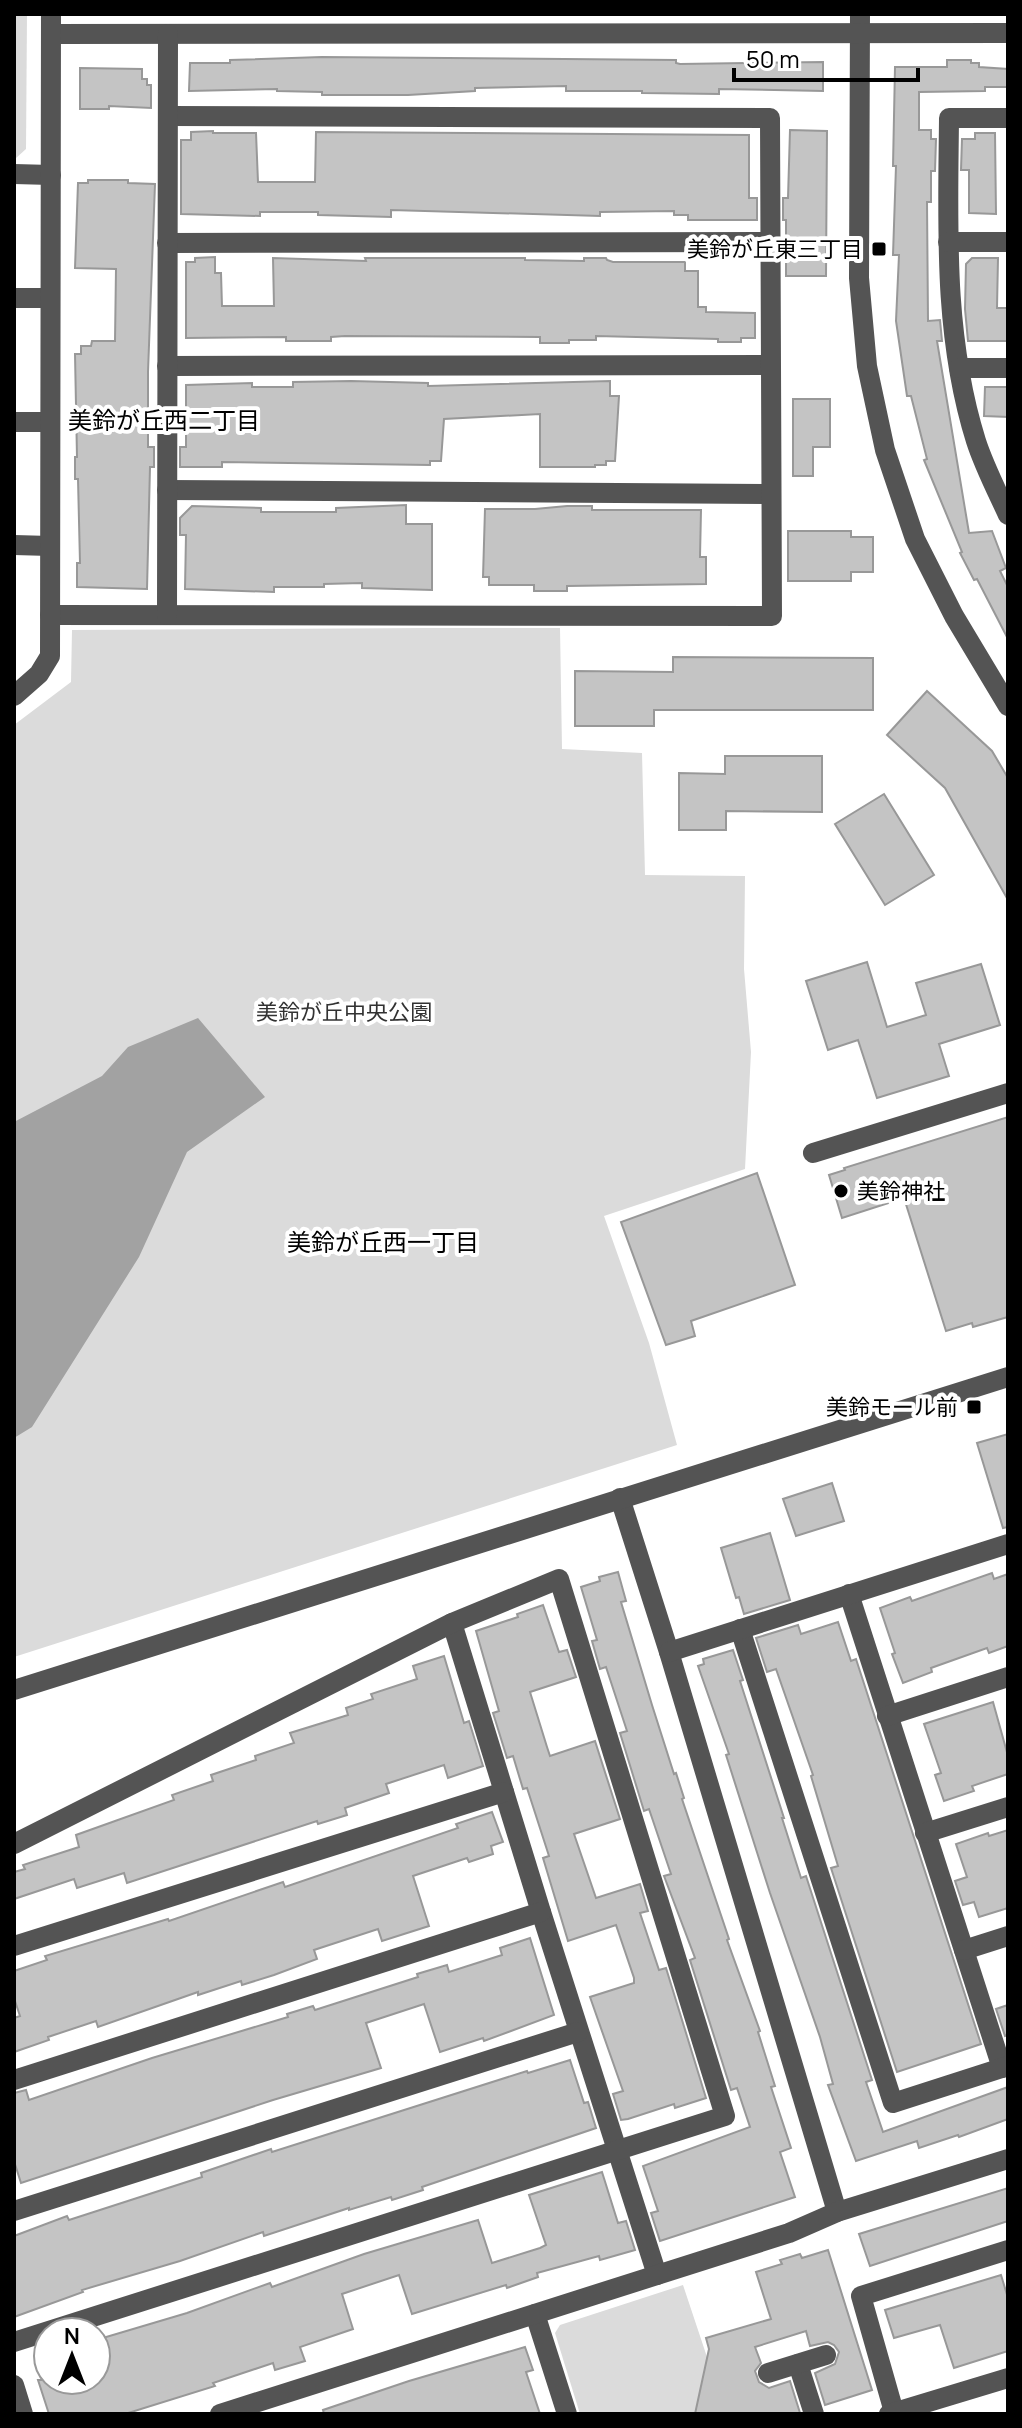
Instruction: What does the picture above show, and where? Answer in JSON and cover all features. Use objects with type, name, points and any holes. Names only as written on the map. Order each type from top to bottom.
[{"type":"street","points":[[860,23],[859,278],[867,366],[885,450],[915,539],[954,616],[1008,706]]},
{"type":"street","points":[[17,691],[39,674],[50,656],[51,24],[168,34],[860,23],[1008,33]]},
{"type":"street","points":[[167,615],[168,34]]},
{"type":"street","points":[[50,615],[772,616],[770,118],[169,116]]},
{"type":"street","points":[[1006,505],[976,442],[959,368],[951,321],[948,242],[949,118],[1008,118]]},
{"type":"street","points":[[14,174],[51,175]]},
{"type":"street","points":[[167,243],[772,242]]},
{"type":"street","points":[[948,242],[1008,242]]},
{"type":"street","points":[[14,298],[49,298]]},
{"type":"street","points":[[167,366],[769,365]]},
{"type":"street","points":[[959,368],[1008,368]]},
{"type":"street","points":[[14,422],[49,422]]},
{"type":"street","points":[[167,490],[771,494]]},
{"type":"street","points":[[14,545],[50,546]]},
{"type":"street","points":[[813,1153],[1008,1093]]},
{"type":"street","points":[[14,1690],[1008,1377]]},
{"type":"street","points":[[620,1498],[837,2212]]},
{"type":"street","points":[[669,1652],[1008,1544]]},
{"type":"street","points":[[14,1844],[452,1623],[559,1579],[725,2116],[14,2342]]},
{"type":"street","points":[[740,1629],[893,2103],[1005,2067],[925,1833],[849,1594]]},
{"type":"street","points":[[452,1623],[578,2032],[657,2275]]},
{"type":"street","points":[[887,1716],[1008,1677]]},
{"type":"street","points":[[14,1946],[504,1792]]},
{"type":"street","points":[[925,1833],[1008,1807]]},
{"type":"street","points":[[14,2080],[541,1912]]},
{"type":"street","points":[[964,1950],[1008,1936]]},
{"type":"street","points":[[14,2211],[578,2032]]},
{"type":"street","points":[[220,2414],[789,2233],[837,2212],[1008,2159]]},
{"type":"street","points":[[1008,2250],[861,2296],[892,2413],[1008,2378]]},
{"type":"street","points":[[535,2314],[567,2414]]},
{"type":"street","points":[[768,2373],[826,2355]]},
{"type":"street","points":[[798,2364],[814,2414]]},
{"type":"street","points":[[14,2385],[23,2414]]},
{"type":"green space","points":[[14,14],[27,14],[26,149],[16,158],[14,158]]},
{"type":"green space","name":"美鈴が丘中央公園","points":[[560,628],[562,749],[642,753],[645,875],[745,876],[744,969],[751,1052],[745,1169],[604,1216],[649,1343],[677,1445],[14,1657],[14,725],[71,682],[72,630]]},
{"type":"green space","points":[[683,2285],[726,2414],[580,2414],[555,2333],[560,2325]]},
{"type":"shaded area","points":[[198,1018],[265,1097],[187,1152],[139,1257],[32,1427],[14,1438],[14,1122],[102,1076],[128,1047]]},
{"type":"building","points":[[322,57],[676,60],[680,64],[823,62],[823,91],[719,89],[719,94],[642,93],[566,91],[566,86],[475,88],[475,91],[408,95],[322,95],[322,92],[277,89],[189,91],[190,63]]},
{"type":"building","points":[[947,60],[971,60],[971,63],[979,63],[979,67],[1008,69],[1008,87],[985,87],[985,91],[919,92],[919,130],[931,130],[931,139],[936,139],[935,171],[931,171],[931,202],[927,202],[928,321],[940,320],[942,341],[937,341],[969,533],[992,531],[1006,568],[1000,571],[1008,587],[1008,639],[960,553],[924,460],[927,459],[911,396],[907,396],[896,321],[899,255],[893,255],[895,67],[947,67]]},
{"type":"building","points":[[80,68],[142,69],[142,79],[147,79],[147,85],[151,85],[151,108],[109,106],[109,109],[80,109]]},
{"type":"building","points":[[790,130],[827,131],[826,276],[786,276],[783,198],[788,198]]},
{"type":"building","points":[[191,132],[256,133],[258,182],[315,182],[316,132],[749,135],[749,198],[757,198],[757,220],[688,220],[688,215],[674,215],[674,211],[600,212],[600,216],[391,210],[391,217],[318,215],[318,212],[260,212],[260,216],[181,214],[181,140],[191,140]]},
{"type":"building","points":[[975,133],[995,133],[996,214],[969,213],[969,170],[961,170],[962,139],[975,139]]},
{"type":"building","points":[[88,180],[155,184],[148,372],[148,447],[154,447],[154,467],[150,467],[147,589],[77,587],[77,563],[80,563],[78,479],[75,479],[75,354],[81,354],[81,346],[91,346],[92,341],[115,341],[116,269],[75,268],[78,183],[88,183]]},
{"type":"building","points":[[215,257],[215,273],[221,273],[222,306],[274,306],[273,258],[366,261],[365,258],[525,258],[584,261],[584,258],[606,258],[613,262],[685,262],[685,271],[698,271],[698,307],[706,307],[706,312],[755,313],[755,338],[741,338],[741,342],[718,342],[718,339],[596,336],[596,340],[540,343],[540,337],[345,336],[331,337],[331,341],[286,341],[286,337],[186,338],[186,262],[195,262],[195,258]]},
{"type":"building","points":[[972,258],[998,258],[997,308],[1008,308],[1008,341],[968,341],[966,264]]},
{"type":"building","points":[[610,381],[610,396],[619,396],[615,461],[606,461],[606,465],[595,467],[540,467],[540,414],[444,419],[441,461],[430,461],[430,465],[222,462],[222,467],[180,467],[180,447],[186,447],[186,385],[252,383],[252,387],[293,387],[293,382],[428,383],[428,386]]},
{"type":"building","points":[[985,387],[1008,387],[1008,417],[984,416]]},
{"type":"building","points":[[793,399],[830,399],[830,447],[813,447],[813,476],[793,476]]},
{"type":"building","points":[[406,505],[406,524],[432,524],[432,590],[362,588],[362,583],[274,587],[274,592],[185,589],[186,535],[180,535],[180,518],[192,506],[261,508],[261,512],[336,512],[336,508]]},
{"type":"building","points":[[592,506],[592,510],[701,510],[700,557],[706,557],[706,584],[567,586],[567,591],[534,591],[534,585],[489,585],[489,577],[483,577],[485,509]]},
{"type":"building","points":[[788,531],[851,531],[851,537],[873,537],[873,572],[851,572],[851,581],[788,581]]},
{"type":"building","points":[[673,657],[873,658],[873,710],[654,710],[654,726],[575,726],[575,671],[673,672]]},
{"type":"building","points":[[927,691],[992,751],[1008,778],[1008,900],[945,788],[887,735]]},
{"type":"building","points":[[725,756],[822,756],[822,812],[726,811],[726,830],[679,830],[679,773],[725,774]]},
{"type":"building","points":[[884,794],[934,875],[885,905],[835,824]]},
{"type":"building","points":[[867,962],[887,1027],[926,1015],[916,983],[981,964],[1000,1025],[939,1044],[949,1076],[877,1098],[858,1040],[828,1050],[806,981]]},
{"type":"building","points":[[1008,1117],[1008,1317],[946,1331],[904,1198],[842,1218],[829,1175]]},
{"type":"building","points":[[757,1173],[795,1285],[691,1321],[695,1336],[666,1345],[621,1222]]},
{"type":"building","points":[[1008,1434],[1008,1527],[1003,1528],[977,1443]]},
{"type":"building","points":[[832,1483],[844,1521],[796,1536],[783,1499]]},
{"type":"building","points":[[770,1533],[790,1600],[744,1614],[721,1548]]},
{"type":"building","points":[[618,1572],[626,1601],[621,1602],[652,1705],[727,1940],[760,2031],[775,2086],[771,2087],[791,2148],[780,2152],[795,2197],[660,2241],[651,2213],[658,2211],[643,2166],[750,2127],[737,2088],[731,2090],[690,1960],[695,1958],[664,1876],[671,1874],[649,1809],[644,1811],[620,1733],[627,1731],[606,1667],[600,1669],[592,1641],[597,1640],[581,1587],[600,1581],[599,1577]]},
{"type":"building","points":[[992,1573],[994,1579],[1008,1574],[1008,1646],[989,1653],[987,1648],[931,1668],[932,1672],[903,1683],[880,1608],[910,1597],[912,1601]]},
{"type":"building","points":[[543,1605],[559,1652],[567,1650],[576,1677],[530,1692],[550,1756],[595,1741],[620,1819],[574,1834],[596,1898],[640,1884],[648,1911],[640,1913],[659,1970],[666,1968],[706,2098],[675,2108],[674,2104],[628,2119],[621,2120],[613,2094],[623,2091],[590,1997],[634,1983],[634,1978],[616,1925],[568,1941],[543,1858],[549,1856],[527,1788],[523,1789],[513,1756],[507,1758],[493,1713],[499,1711],[476,1631]]},
{"type":"building","points":[[838,1622],[851,1661],[856,1659],[981,2044],[897,2072],[831,1868],[838,1866],[813,1775],[776,1669],[767,1672],[756,1638],[798,1625],[801,1634]]},
{"type":"building","points":[[733,1650],[801,1878],[806,1876],[872,2080],[866,2082],[883,2132],[1008,2087],[1008,2119],[959,2137],[919,2148],[917,2141],[856,2161],[828,2085],[833,2084],[820,2037],[770,1893],[726,1755],[729,1754],[698,1666],[704,1664],[703,1659]]},
{"type":"building","points":[[444,1656],[464,1723],[469,1721],[483,1766],[448,1778],[444,1765],[386,1784],[389,1793],[345,1808],[347,1815],[318,1824],[317,1821],[127,1883],[124,1873],[77,1888],[74,1879],[14,1899],[14,1872],[25,1869],[23,1865],[79,1847],[76,1835],[174,1800],[172,1795],[213,1781],[211,1775],[294,1743],[290,1733],[348,1715],[346,1708],[373,1699],[371,1694],[417,1679],[413,1666]]},
{"type":"building","points":[[993,1702],[1008,1756],[1008,1774],[972,1786],[974,1791],[944,1801],[935,1775],[941,1773],[924,1724]]},
{"type":"building","points":[[492,1812],[503,1842],[491,1846],[493,1854],[469,1862],[467,1858],[413,1876],[429,1926],[382,1941],[378,1929],[314,1950],[317,1959],[274,1975],[242,1985],[241,1981],[198,1995],[198,1992],[98,2027],[96,2021],[14,2052],[14,2018],[20,2016],[14,1998],[14,1971],[47,1960],[45,1956],[169,1921],[283,1882],[285,1887],[458,1828],[456,1824]]},
{"type":"building","points":[[1008,1830],[1008,1908],[979,1917],[974,1902],[963,1905],[955,1881],[967,1877],[956,1844]]},
{"type":"building","points":[[530,1938],[554,2015],[484,2041],[483,2038],[440,2052],[424,2004],[366,2023],[381,2068],[21,2183],[14,2161],[14,2093],[26,2090],[29,2100],[152,2058],[288,2017],[287,2014],[313,2006],[315,2010],[418,1977],[417,1974],[447,1965],[449,1972],[502,1955],[500,1948]]},
{"type":"building","points":[[1008,2005],[1008,2035],[1005,2036],[996,2009]]},
{"type":"building","points":[[570,2060],[596,2128],[422,2187],[423,2190],[349,2208],[264,2236],[263,2232],[82,2290],[14,2317],[14,2236],[67,2216],[69,2220],[202,2177],[201,2173],[271,2149],[272,2152]]},
{"type":"building","points":[[602,2172],[618,2223],[626,2221],[635,2250],[537,2273],[538,2277],[507,2288],[506,2285],[412,2314],[399,2275],[342,2294],[353,2329],[300,2347],[305,2361],[275,2370],[273,2363],[213,2383],[215,2386],[125,2414],[49,2414],[43,2396],[112,2396],[112,2335],[478,2220],[492,2263],[540,2248],[546,2245],[529,2195]]},
{"type":"building","points":[[1008,2188],[1008,2221],[870,2266],[859,2234]]},
{"type":"building","points":[[828,2250],[872,2390],[825,2405],[815,2373],[835,2364],[839,2352],[828,2342],[810,2346],[806,2331],[755,2347],[761,2363],[755,2371],[759,2382],[769,2388],[790,2381],[800,2413],[695,2414],[709,2349],[706,2338],[771,2319],[756,2272],[782,2264],[780,2260],[800,2254],[802,2258]]},
{"type":"building","points":[[1001,2275],[1008,2298],[1008,2351],[954,2368],[940,2325],[894,2338],[885,2310]]},
{"type":"building","points":[[525,2347],[533,2370],[526,2372],[540,2414],[324,2414],[323,2410],[409,2381]]},
{"type":"place","name":"美鈴が丘東三丁目","points":[[879,249]]},
{"type":"place","name":"美鈴神社","points":[[841,1191]]},
{"type":"place","name":"美鈴モール前","points":[[974,1407]]},
{"type":"district","name":"美鈴が丘西二丁目","points":[[164,419]]},
{"type":"district","name":"美鈴が丘西一丁目","points":[[383,1241]]}]
